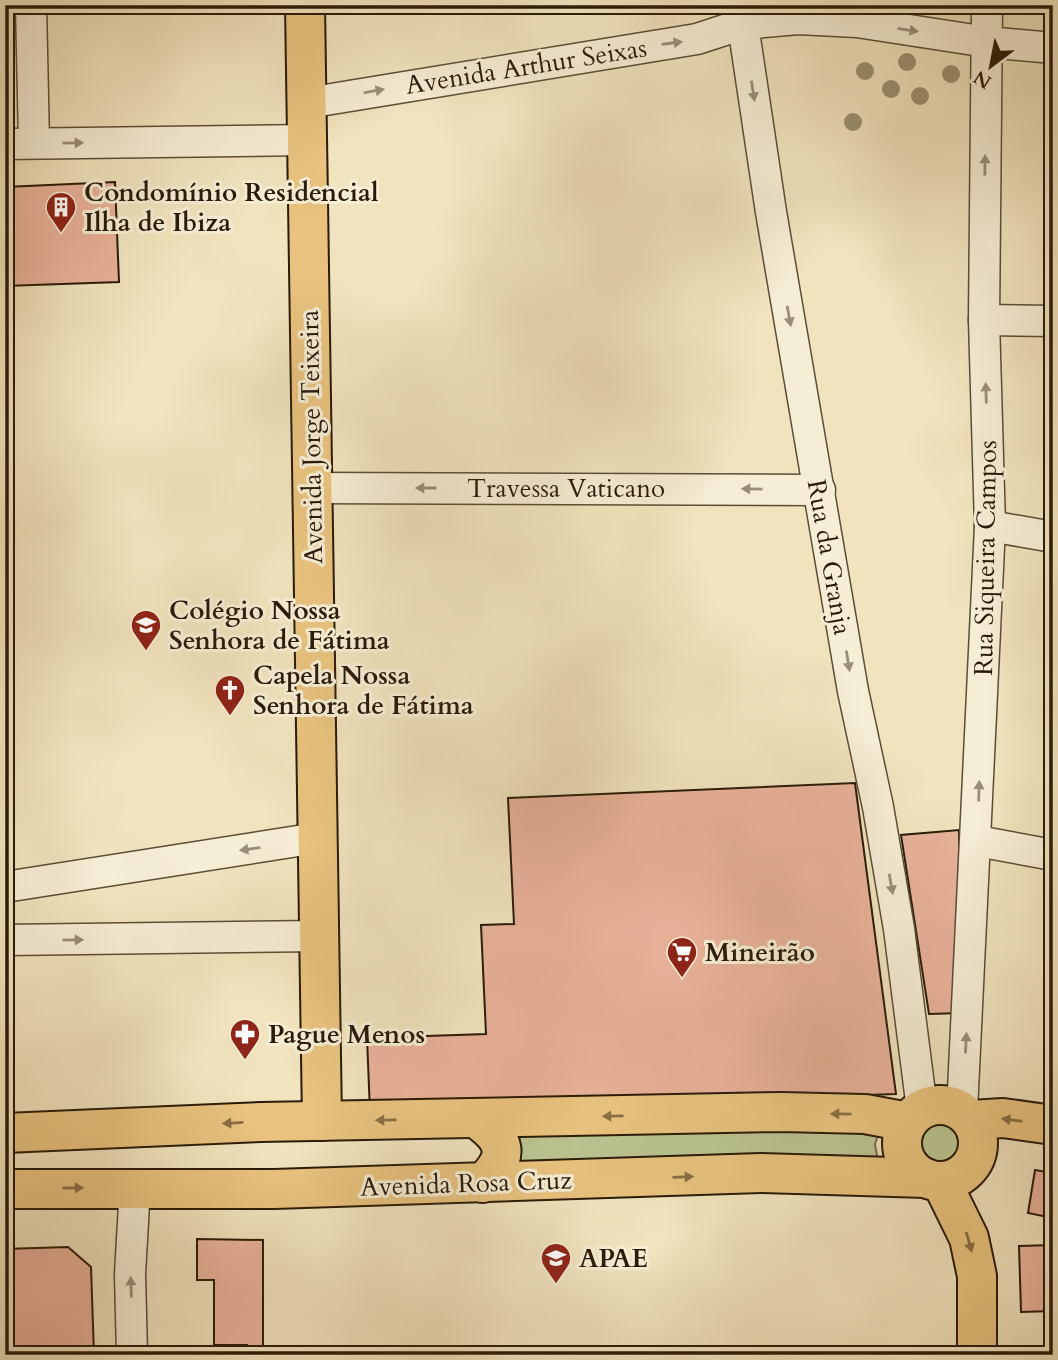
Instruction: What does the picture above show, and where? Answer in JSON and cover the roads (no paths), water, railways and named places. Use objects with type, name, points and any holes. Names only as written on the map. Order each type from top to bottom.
[{"type":"main road","name":"Avenida Jorge Teixeira","points":[[305,5],[322,1121]]},
{"type":"main road","points":[[5,1133],[322,1121],[781,1112],[915,1115],[942,1106],[967,1116],[1053,1125]]},
{"type":"main road","points":[[915,1115],[903,1133],[903,1152],[912,1169],[933,1180],[969,1238],[977,1276],[977,1355]]},
{"type":"main road","points":[[933,1180],[962,1174],[975,1157],[978,1141],[967,1116]]},
{"type":"main road","points":[[477,1119],[498,1134],[502,1152],[500,1167],[484,1183]]},
{"type":"main road","name":"Avenida Rosa Cruz","points":[[5,1189],[274,1189],[761,1173],[933,1180]]},
{"type":"street","points":[[31,5],[20,144],[308,140]]},
{"type":"street","name":"Rua Siqueira Campos","points":[[967,1116],[990,526],[984,320],[987,5]]},
{"type":"street","name":"Avenida Arthur Seixas","points":[[307,103],[697,39],[741,15],[857,22],[987,43],[1053,48]]},
{"type":"street","name":"Rua da Granja","points":[[741,15],[771,212],[853,691],[878,807],[899,929],[915,1115]]},
{"type":"street","points":[[984,320],[1053,321]]},
{"type":"street","name":"Travessa Vaticano","points":[[311,488],[820,489]]},
{"type":"street","points":[[990,526],[1053,537]]},
{"type":"street","points":[[5,887],[317,838]]},
{"type":"street","points":[[977,841],[1053,855]]},
{"type":"street","points":[[5,940],[319,936]]},
{"type":"street","points":[[132,1355],[130,1274],[135,1187]]},
{"type":"place","name":"Condomínio Residencial Ilha de Ibiza","points":[[61,234]]},
{"type":"place","name":"Colégio Nossa Senhora de Fátima","points":[[146,652]]},
{"type":"place","name":"Capela Nossa Senhora de Fátima","points":[[230,717]]},
{"type":"place","name":"Mineirão","points":[[682,979]]},
{"type":"place","name":"Pague Menos","points":[[245,1061]]},
{"type":"place","name":"APAE","points":[[556,1285]]}]
